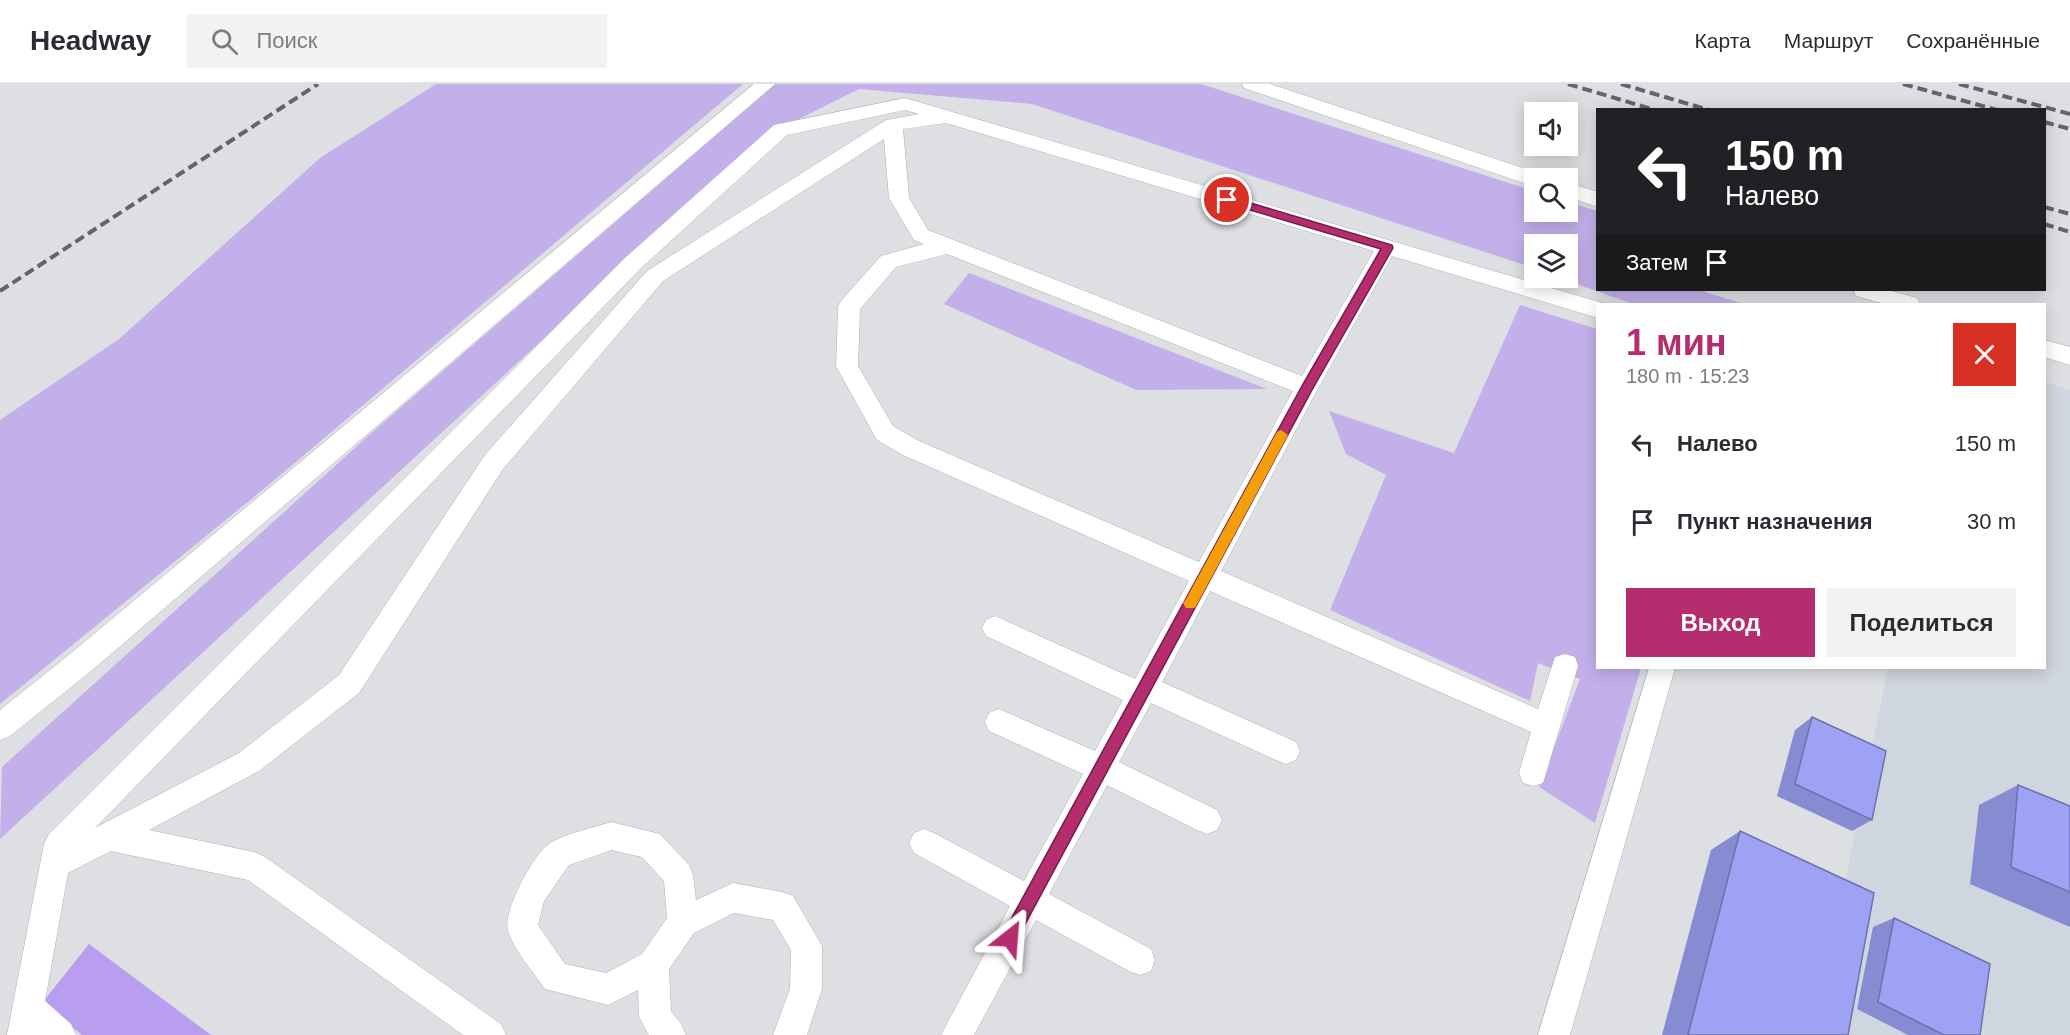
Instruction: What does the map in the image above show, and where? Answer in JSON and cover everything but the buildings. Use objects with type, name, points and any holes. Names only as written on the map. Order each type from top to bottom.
[{"type":"lane","points":[[0,727],[89,655],[766,84]]},
{"type":"lane","points":[[1251,84],[1524,176]]},
{"type":"lane","points":[[60,1035],[25,1021],[59,844],[633,263],[781,130],[905,104],[1596,309]]},
{"type":"lane","points":[[56,864],[249,762],[349,684],[494,462],[656,276],[893,124],[951,117]]},
{"type":"lane","points":[[893,124],[899,198],[921,235],[1307,387]]},
{"type":"lane","points":[[1578,193],[1596,199]]},
{"type":"lane","points":[[948,246],[889,261],[849,307],[847,366],[885,433],[911,448],[1548,726]]},
{"type":"lane","points":[[957,1035],[1307,387],[1388,248]]},
{"type":"lane","points":[[1867,291],[1906,303]]},
{"type":"lane","points":[[2046,349],[2070,356]]},
{"type":"lane","points":[[994,628],[1286,751]]},
{"type":"lane","points":[[1533,773],[1565,666]]},
{"type":"lane","points":[[1554,1035],[1662,669]]},
{"type":"lane","points":[[999,722],[1101,768],[1207,820]]},
{"type":"lane","points":[[108,836],[254,867],[490,1035]]},
{"type":"lane","points":[[683,922],[678,875],[650,844],[611,836],[559,854],[530,894],[522,928],[556,978],[608,989],[652,965],[683,922],[733,898],[782,907],[807,946],[806,989],[792,1034]]},
{"type":"lane","points":[[924,843],[1140,960]]},
{"type":"lane","points":[[652,965],[655,1017],[670,1035]]},
{"type":"shaded area","points":[[436,84],[743,84],[271,483],[0,704],[0,420],[119,339],[320,158]]},
{"type":"shaded area","points":[[775,84],[1201,84],[1524,188],[1524,222],[1578,222],[1578,205],[1596,211],[1596,291],[1578,284],[1578,234],[1524,234],[1524,265],[1032,104],[859,89],[763,137],[0,839],[2,767],[377,428]]},
{"type":"shaded area","points":[[969,273],[1267,389],[1136,390],[944,304]]},
{"type":"shaded area","points":[[1596,291],[1705,291],[1741,303],[1630,303]]},
{"type":"shaded area","points":[[1520,305],[1596,329],[1596,669],[1641,669],[1595,823],[1539,787],[1580,679],[1538,663],[1530,701],[1330,610],[1386,475],[1346,454],[1329,411],[1454,453]]},
{"type":"shaded area","points":[[2046,382],[2070,390],[2070,1035],[1814,1035],[1888,669],[2046,669]]},
{"type":"shaded area","points":[[89,944],[211,1035],[82,1035],[42,1003]]},
{"type":"railway","points":[[0,291],[318,84]]},
{"type":"railway","points":[[1568,84],[1648,108]]},
{"type":"railway","points":[[1621,84],[1702,108]]},
{"type":"railway","points":[[1903,84],[1990,108]]},
{"type":"railway","points":[[1959,84],[2070,114]]},
{"type":"railway","points":[[2046,123],[2070,129]]},
{"type":"railway","points":[[2046,208],[2070,214]]},
{"type":"railway","points":[[2046,225],[2070,232]]},
{"type":"slow traffic","points":[[1190,603],[1281,435]]},
{"type":"route","points":[[1010,938],[1307,387],[1388,248],[1227,200]]}]
